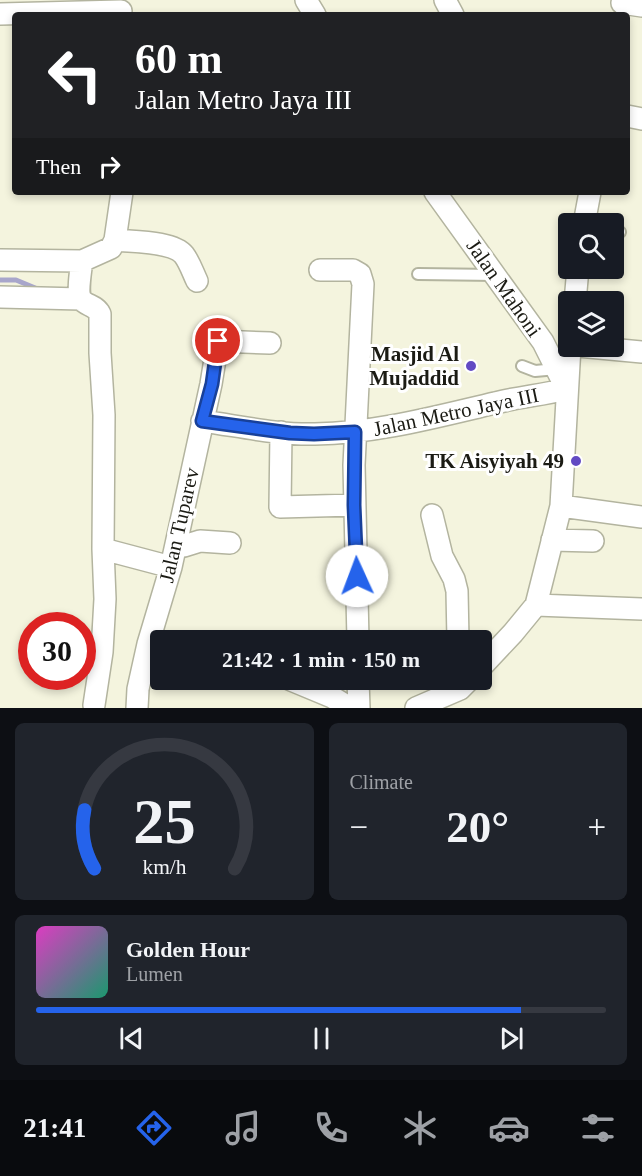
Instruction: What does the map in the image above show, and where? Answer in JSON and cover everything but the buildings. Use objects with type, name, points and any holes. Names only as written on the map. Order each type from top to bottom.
[{"type":"street","points":[[48,12],[121,9]]},
{"type":"street","points":[[0,260],[81,268],[111,248],[115,240],[122,195]]},
{"type":"street","name":"Jalan Mahoni","points":[[437,195],[543,342],[562,379]]},
{"type":"street","points":[[586,213],[589,195]]},
{"type":"street","points":[[115,240],[175,247],[184,255],[197,281]]},
{"type":"street","points":[[81,268],[81,298]]},
{"type":"street","points":[[320,270],[352,270],[360,274],[363,284],[355,432],[354,505],[358,630]]},
{"type":"street","points":[[0,297],[81,298],[98,309],[100,314],[104,415],[105,610],[102,652],[94,705]]},
{"type":"street","name":"Jalan Tuparev","points":[[157,630],[212,384],[218,341],[270,344]]},
{"type":"street","points":[[624,350],[642,352]]},
{"type":"street","points":[[492,655],[536,605],[561,506],[562,379],[567,357]]},
{"type":"street","name":"Jalan Metro Jaya III","points":[[202,421],[281,432],[314,434],[355,432],[424,421],[504,400],[562,379]]},
{"type":"street","points":[[281,432],[280,507],[354,505]]},
{"type":"street","points":[[561,506],[642,518]]},
{"type":"street","points":[[432,515],[441,556],[454,579],[457,591],[458,630]]},
{"type":"street","points":[[552,540],[593,541]]},
{"type":"street","points":[[176,546],[200,541],[230,543]]},
{"type":"street","points":[[103,549],[171,567]]},
{"type":"street","points":[[536,605],[642,609]]},
{"type":"street","name":"Jalan Tuparev","points":[[137,708],[138,688],[150,656]]},
{"type":"street","points":[[315,690],[350,708]]},
{"type":"street","points":[[358,690],[359,708]]},
{"type":"street","points":[[416,708],[449,690]]},
{"type":"lane","points":[[418,274],[496,275]]},
{"type":"lane","points":[[522,366],[562,379]]},
{"type":"waterway","points":[[0,280],[16,280],[40,290]]},
{"type":"place","name":"Masjid Al Mujaddid","points":[[471,366]]},
{"type":"place","name":"TK Aisyiyah 49","points":[[576,461]]},
{"type":"route","points":[[218,341],[212,384],[202,421],[290,433],[355,432],[356,496],[354,505],[357,576]]}]
